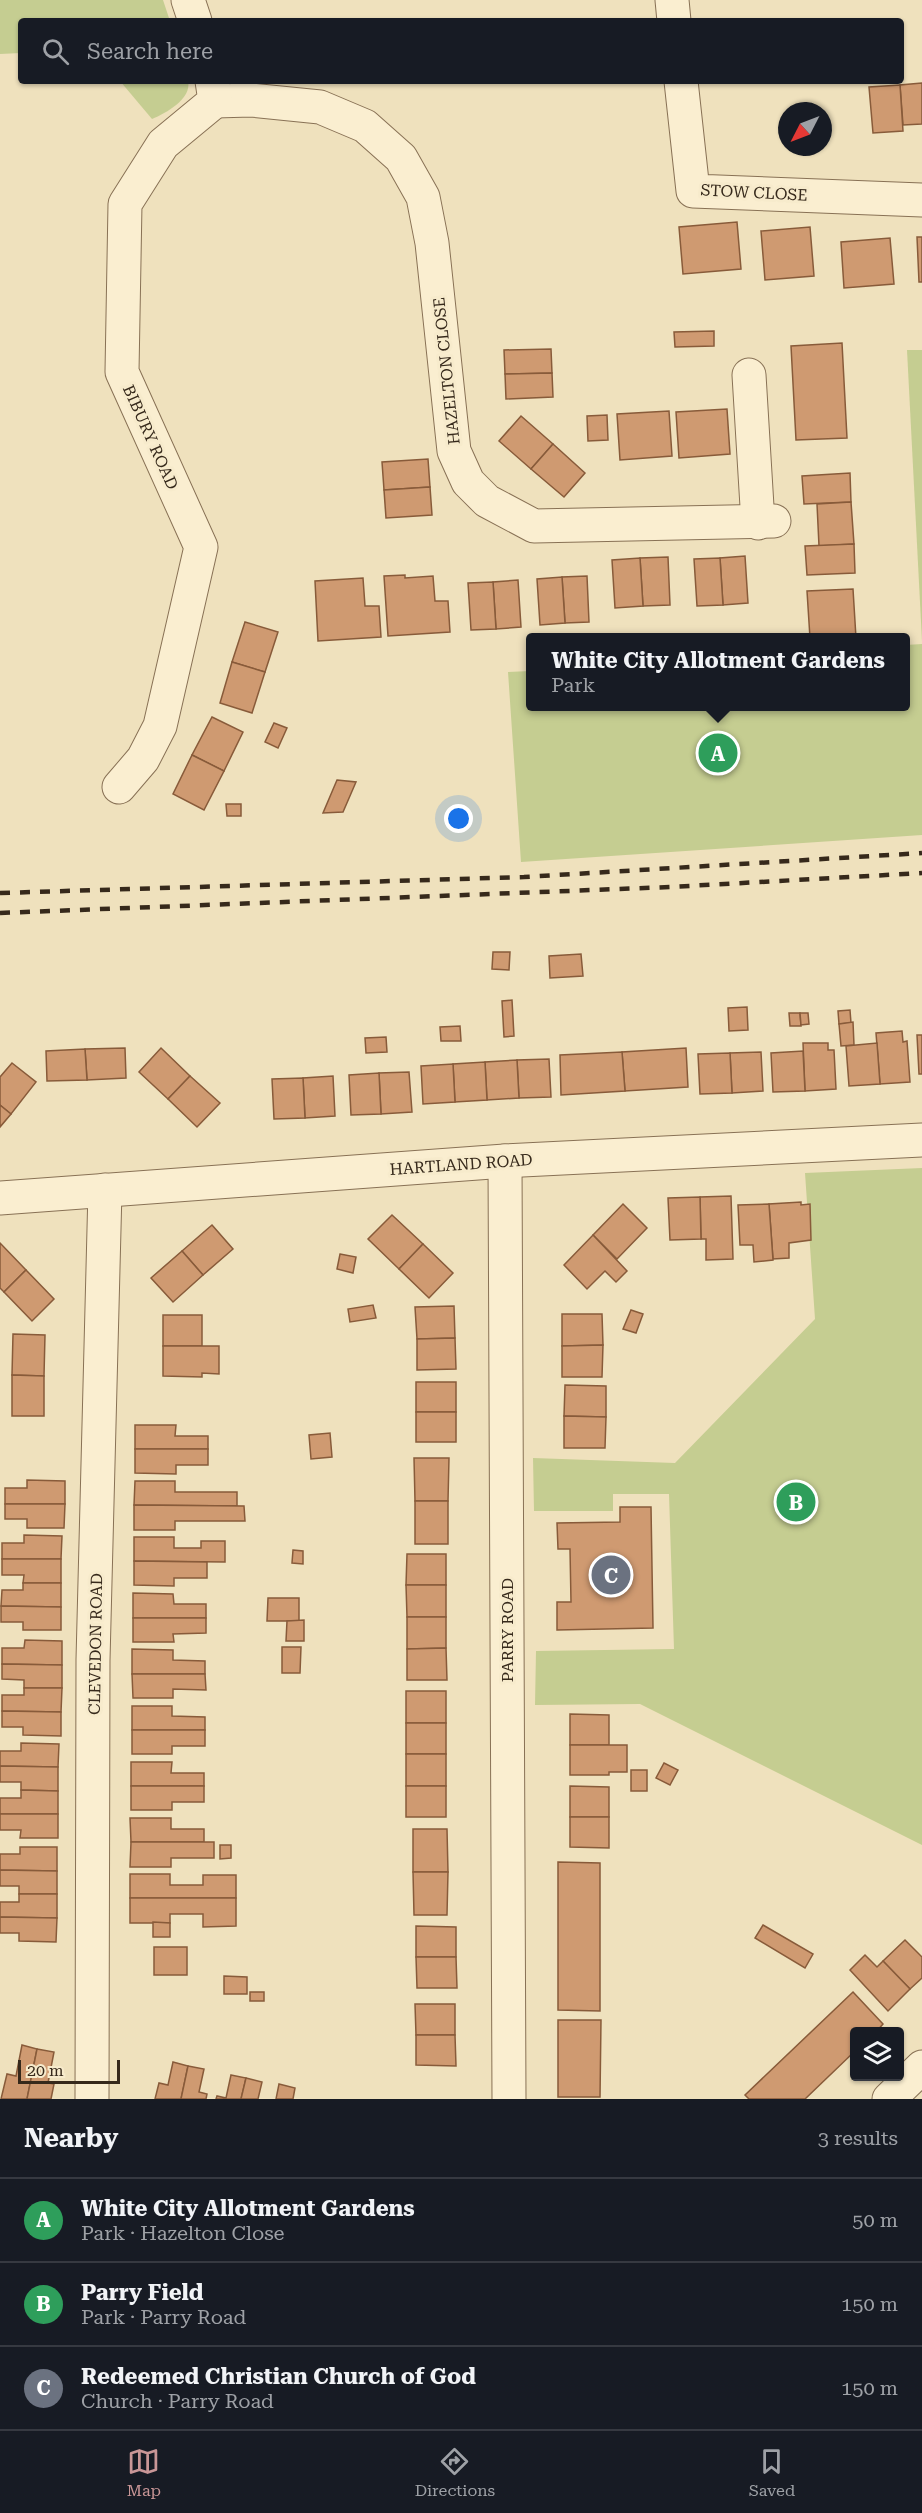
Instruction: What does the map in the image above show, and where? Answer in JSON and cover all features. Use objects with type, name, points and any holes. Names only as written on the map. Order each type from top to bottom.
[{"type":"street","points":[[188,0],[194,18]]},
{"type":"street","points":[[672,0],[674,18]]},
{"type":"street","name":"STOW CLOSE","points":[[681,84],[693,190],[922,200]]},
{"type":"street","name":"BIBURY ROAD","points":[[119,787],[143,759],[160,726],[201,547],[122,372],[125,204],[163,144],[214,91],[275,102]]},
{"type":"street","name":"HAZELTON CLOSE","points":[[275,102],[320,108],[364,126],[401,158],[423,197],[432,243],[454,452],[468,482],[487,501],[534,526],[766,522],[749,375]]},
{"type":"street","name":"HARTLAND ROAD","points":[[0,1198],[505,1161],[922,1140]]},
{"type":"street","name":"PARRY ROAD","points":[[505,1161],[509,2099]]},
{"type":"street","name":"CLEVEDON ROAD","points":[[92,2099],[93,1660],[105,1190]]},
{"type":"street","points":[[889,2099],[922,2067]]},
{"type":"green space","points":[[0,0],[163,0],[169,18],[18,18],[18,53],[0,54]]},
{"type":"green space","points":[[123,84],[188,84],[186,94],[177,104],[152,119]]},
{"type":"green space","points":[[907,350],[922,350],[922,641]]},
{"type":"green space","points":[[922,644],[922,835],[521,862],[508,672],[526,671],[526,711],[910,711],[910,645]]},
{"type":"green space","points":[[922,1168],[922,1845],[640,1704],[535,1705],[536,1651],[674,1649],[669,1494],[613,1494],[613,1511],[534,1511],[533,1458],[675,1463],[815,1319],[805,1173]]},
{"type":"building","points":[[922,83],[922,124],[903,125],[900,85]]},
{"type":"building","points":[[900,85],[903,131],[873,133],[869,87]]},
{"type":"building","points":[[737,222],[741,269],[683,274],[679,227]]},
{"type":"building","points":[[810,227],[814,276],[765,280],[761,231]]},
{"type":"building","points":[[917,237],[922,237],[922,282],[919,282]]},
{"type":"building","points":[[890,238],[894,284],[844,288],[841,242]]},
{"type":"building","points":[[714,331],[714,346],[675,347],[674,332]]},
{"type":"building","points":[[842,343],[847,438],[796,440],[791,346]]},
{"type":"building","points":[[551,349],[552,373],[505,374],[504,350]]},
{"type":"building","points":[[552,373],[553,397],[506,399],[505,374]]},
{"type":"building","points":[[727,409],[730,454],[679,458],[676,412]]},
{"type":"building","points":[[669,411],[672,456],[620,460],[617,414]]},
{"type":"building","points":[[607,415],[608,440],[588,441],[587,416]]},
{"type":"building","points":[[521,416],[553,444],[531,469],[499,441]]},
{"type":"building","points":[[553,444],[585,473],[564,497],[531,469]]},
{"type":"building","points":[[428,459],[430,487],[384,490],[382,462]]},
{"type":"building","points":[[850,473],[851,502],[804,504],[802,476]]},
{"type":"building","points":[[430,487],[432,515],[386,518],[384,490]]},
{"type":"building","points":[[851,502],[854,544],[819,546],[817,504]]},
{"type":"building","points":[[854,544],[855,573],[807,575],[805,546]]},
{"type":"building","points":[[745,556],[748,603],[723,605],[720,558]]},
{"type":"building","points":[[668,557],[670,605],[643,606],[640,558]]},
{"type":"building","points":[[640,558],[643,606],[615,608],[612,560]]},
{"type":"building","points":[[720,558],[723,605],[697,606],[694,559]]},
{"type":"building","points":[[405,575],[405,578],[433,576],[435,601],[448,601],[450,632],[388,636],[384,576]]},
{"type":"building","points":[[587,576],[589,622],[565,623],[562,577]]},
{"type":"building","points":[[562,577],[565,623],[540,625],[537,579]]},
{"type":"building","points":[[363,578],[365,606],[379,606],[381,637],[318,641],[315,581]]},
{"type":"building","points":[[518,580],[521,627],[496,629],[493,582]]},
{"type":"building","points":[[493,582],[496,629],[471,630],[468,583]]},
{"type":"building","points":[[853,589],[856,633],[810,633],[807,591]]},
{"type":"building","points":[[245,622],[278,632],[265,672],[232,662]]},
{"type":"building","points":[[232,662],[265,672],[252,713],[220,703]]},
{"type":"building","points":[[212,717],[243,732],[224,771],[192,755]]},
{"type":"building","points":[[274,723],[287,728],[278,748],[265,742]]},
{"type":"building","points":[[192,755],[224,771],[204,810],[173,794]]},
{"type":"building","points":[[337,780],[356,782],[343,812],[323,813]]},
{"type":"building","points":[[226,804],[241,804],[241,816],[227,816]]},
{"type":"building","points":[[493,952],[510,952],[509,970],[492,969]]},
{"type":"building","points":[[581,954],[583,976],[550,978],[549,956]]},
{"type":"building","points":[[512,1000],[514,1036],[504,1037],[502,1001]]},
{"type":"building","points":[[747,1007],[748,1030],[729,1031],[728,1008]]},
{"type":"building","points":[[850,1010],[851,1023],[839,1024],[838,1011]]},
{"type":"building","points":[[789,1013],[800,1013],[801,1026],[790,1026]]},
{"type":"building","points":[[800,1013],[808,1013],[809,1024],[801,1025]]},
{"type":"building","points":[[853,1022],[854,1045],[841,1046],[839,1024]]},
{"type":"building","points":[[460,1026],[461,1041],[441,1041],[440,1027]]},
{"type":"building","points":[[902,1031],[903,1042],[907,1041],[910,1082],[880,1084],[876,1033]]},
{"type":"building","points":[[917,1035],[922,1035],[922,1074],[919,1074]]},
{"type":"building","points":[[386,1037],[387,1052],[366,1053],[365,1038]]},
{"type":"building","points":[[803,1043],[828,1043],[828,1050],[834,1050],[836,1089],[805,1091]]},
{"type":"building","points":[[877,1043],[880,1084],[849,1086],[846,1046]]},
{"type":"building","points":[[125,1048],[126,1078],[87,1080],[85,1049]]},
{"type":"building","points":[[161,1048],[190,1076],[168,1099],[139,1072]]},
{"type":"building","points":[[686,1048],[688,1087],[625,1091],[622,1052]]},
{"type":"building","points":[[85,1049],[87,1080],[47,1081],[46,1051]]},
{"type":"building","points":[[803,1051],[805,1091],[773,1092],[771,1053]]},
{"type":"building","points":[[622,1052],[625,1091],[561,1095],[560,1055]]},
{"type":"building","points":[[761,1052],[763,1091],[732,1093],[730,1053]]},
{"type":"building","points":[[730,1053],[732,1093],[700,1094],[698,1054]]},
{"type":"building","points":[[549,1059],[551,1097],[519,1098],[517,1060]]},
{"type":"building","points":[[517,1060],[519,1098],[487,1100],[485,1062]]},
{"type":"building","points":[[485,1062],[487,1100],[455,1102],[453,1064]]},
{"type":"building","points":[[12,1063],[36,1082],[11,1114],[0,1105],[0,1077]]},
{"type":"building","points":[[453,1064],[455,1102],[423,1104],[421,1066]]},
{"type":"building","points":[[409,1072],[412,1112],[381,1114],[379,1073]]},
{"type":"building","points":[[379,1073],[381,1114],[351,1115],[349,1075]]},
{"type":"building","points":[[190,1076],[220,1103],[197,1127],[168,1099]]},
{"type":"building","points":[[333,1076],[335,1116],[305,1118],[303,1078]]},
{"type":"building","points":[[303,1078],[305,1118],[274,1119],[272,1079]]},
{"type":"building","points":[[0,1105],[11,1114],[0,1127]]},
{"type":"building","points":[[731,1196],[733,1259],[706,1260],[706,1239],[701,1239],[700,1197]]},
{"type":"building","points":[[700,1197],[701,1239],[670,1240],[668,1198]]},
{"type":"building","points":[[801,1202],[801,1205],[810,1204],[811,1240],[789,1243],[789,1258],[773,1259],[769,1204]]},
{"type":"building","points":[[623,1204],[647,1228],[617,1259],[593,1235]]},
{"type":"building","points":[[769,1204],[773,1260],[754,1262],[753,1245],[740,1245],[738,1205]]},
{"type":"building","points":[[392,1215],[423,1244],[399,1269],[368,1239]]},
{"type":"building","points":[[212,1225],[233,1249],[203,1275],[182,1251]]},
{"type":"building","points":[[593,1235],[627,1271],[616,1282],[605,1271],[587,1289],[564,1265]]},
{"type":"building","points":[[0,1243],[26,1270],[4,1292],[0,1288]]},
{"type":"building","points":[[423,1244],[453,1273],[429,1298],[399,1269]]},
{"type":"building","points":[[182,1251],[203,1275],[173,1302],[151,1278]]},
{"type":"building","points":[[340,1254],[356,1257],[353,1273],[337,1269]]},
{"type":"building","points":[[26,1270],[54,1299],[32,1321],[4,1292]]},
{"type":"building","points":[[373,1305],[376,1318],[350,1322],[348,1309]]},
{"type":"building","points":[[454,1306],[455,1338],[417,1339],[415,1307]]},
{"type":"building","points":[[631,1310],[643,1314],[636,1333],[623,1329]]},
{"type":"building","points":[[562,1314],[602,1314],[603,1345],[562,1346]]},
{"type":"building","points":[[163,1315],[202,1315],[202,1346],[163,1346]]},
{"type":"building","points":[[13,1334],[45,1335],[44,1376],[12,1375]]},
{"type":"building","points":[[455,1338],[456,1369],[417,1370],[417,1339]]},
{"type":"building","points":[[603,1345],[602,1377],[562,1377],[562,1346]]},
{"type":"building","points":[[163,1346],[219,1346],[219,1374],[202,1373],[202,1377],[163,1376]]},
{"type":"building","points":[[12,1375],[44,1376],[44,1416],[12,1416]]},
{"type":"building","points":[[416,1382],[456,1382],[456,1412],[416,1412]]},
{"type":"building","points":[[565,1385],[606,1386],[606,1417],[564,1416]]},
{"type":"building","points":[[416,1412],[456,1412],[456,1442],[416,1442]]},
{"type":"building","points":[[564,1416],[606,1417],[605,1448],[564,1448]]},
{"type":"building","points":[[135,1425],[176,1425],[175,1436],[208,1436],[208,1449],[135,1449]]},
{"type":"building","points":[[330,1433],[332,1457],[311,1459],[309,1435]]},
{"type":"building","points":[[135,1449],[208,1449],[208,1465],[176,1465],[176,1474],[135,1473]]},
{"type":"building","points":[[414,1458],[449,1458],[448,1501],[415,1501]]},
{"type":"building","points":[[27,1480],[65,1481],[65,1504],[5,1504],[5,1488],[27,1488]]},
{"type":"building","points":[[135,1481],[175,1481],[175,1492],[237,1492],[237,1506],[134,1505]]},
{"type":"building","points":[[415,1501],[448,1501],[448,1544],[415,1544]]},
{"type":"building","points":[[5,1504],[65,1504],[64,1528],[27,1528],[27,1519],[5,1519]]},
{"type":"building","points":[[134,1505],[244,1506],[245,1521],[175,1521],[175,1530],[134,1530]]},
{"type":"building","points":[[620,1507],[651,1507],[653,1628],[557,1630],[557,1602],[571,1602],[570,1549],[558,1549],[557,1523],[620,1522]]},
{"type":"building","points":[[24,1535],[62,1536],[61,1559],[2,1559],[2,1543],[24,1543]]},
{"type":"building","points":[[134,1537],[174,1537],[174,1548],[201,1548],[201,1541],[225,1541],[225,1562],[134,1561]]},
{"type":"building","points":[[293,1550],[303,1551],[303,1564],[292,1563]]},
{"type":"building","points":[[407,1554],[446,1554],[446,1585],[406,1585]]},
{"type":"building","points":[[2,1559],[61,1559],[61,1583],[23,1583],[24,1575],[2,1575]]},
{"type":"building","points":[[134,1561],[207,1562],[207,1578],[174,1578],[174,1586],[134,1585]]},
{"type":"building","points":[[23,1583],[61,1583],[61,1607],[1,1606],[2,1590],[23,1590]]},
{"type":"building","points":[[406,1585],[446,1585],[446,1617],[407,1617]]},
{"type":"building","points":[[133,1593],[173,1594],[174,1604],[206,1604],[206,1618],[133,1618]]},
{"type":"building","points":[[268,1598],[299,1598],[299,1621],[267,1621]]},
{"type":"building","points":[[1,1606],[61,1607],[61,1630],[23,1630],[23,1622],[1,1622]]},
{"type":"building","points":[[407,1617],[446,1617],[446,1648],[407,1649]]},
{"type":"building","points":[[133,1618],[206,1618],[206,1633],[173,1634],[174,1642],[133,1642]]},
{"type":"building","points":[[304,1620],[304,1641],[286,1641],[287,1621]]},
{"type":"building","points":[[25,1640],[62,1641],[62,1665],[2,1664],[2,1648],[24,1648]]},
{"type":"building","points":[[282,1647],[301,1647],[300,1673],[282,1673]]},
{"type":"building","points":[[446,1648],[447,1680],[407,1680],[407,1649]]},
{"type":"building","points":[[132,1649],[173,1650],[173,1660],[205,1661],[205,1674],[132,1674]]},
{"type":"building","points":[[2,1664],[62,1665],[62,1688],[24,1688],[24,1680],[2,1679]]},
{"type":"building","points":[[132,1674],[205,1674],[206,1690],[173,1689],[173,1698],[133,1698]]},
{"type":"building","points":[[24,1688],[62,1688],[61,1712],[2,1711],[2,1695],[24,1695]]},
{"type":"building","points":[[406,1691],[446,1691],[446,1723],[406,1723]]},
{"type":"building","points":[[132,1706],[172,1706],[172,1716],[205,1717],[205,1730],[132,1730]]},
{"type":"building","points":[[2,1711],[61,1712],[61,1736],[23,1735],[23,1727],[2,1727]]},
{"type":"building","points":[[570,1714],[609,1715],[609,1745],[570,1745]]},
{"type":"building","points":[[406,1723],[446,1723],[446,1754],[406,1754]]},
{"type":"building","points":[[132,1730],[205,1730],[205,1746],[172,1746],[172,1754],[132,1754]]},
{"type":"building","points":[[21,1743],[59,1744],[58,1767],[0,1766],[0,1751],[21,1751]]},
{"type":"building","points":[[570,1745],[627,1745],[627,1772],[609,1772],[609,1775],[570,1775]]},
{"type":"building","points":[[406,1754],[446,1754],[446,1786],[406,1786]]},
{"type":"building","points":[[131,1762],[172,1762],[171,1773],[204,1773],[204,1786],[131,1786]]},
{"type":"building","points":[[664,1763],[678,1770],[670,1785],[656,1778]]},
{"type":"building","points":[[0,1766],[58,1767],[58,1791],[21,1790],[21,1782],[0,1782]]},
{"type":"building","points":[[631,1770],[647,1770],[647,1791],[631,1791]]},
{"type":"building","points":[[131,1786],[204,1786],[204,1802],[172,1802],[172,1810],[131,1810]]},
{"type":"building","points":[[406,1786],[446,1786],[446,1817],[406,1817]]},
{"type":"building","points":[[570,1786],[609,1787],[609,1817],[570,1817]]},
{"type":"building","points":[[21,1790],[58,1791],[58,1814],[0,1814],[0,1798],[21,1798]]},
{"type":"building","points":[[0,1814],[58,1814],[58,1838],[20,1838],[21,1830],[0,1830]]},
{"type":"building","points":[[570,1817],[609,1817],[609,1848],[570,1847]]},
{"type":"building","points":[[130,1818],[171,1818],[171,1829],[204,1829],[204,1842],[131,1842]]},
{"type":"building","points":[[413,1829],[447,1829],[448,1872],[413,1872]]},
{"type":"building","points":[[131,1842],[214,1842],[214,1858],[171,1858],[171,1867],[130,1867]]},
{"type":"building","points":[[220,1845],[231,1845],[231,1858],[220,1859]]},
{"type":"building","points":[[20,1847],[57,1847],[57,1871],[0,1870],[0,1854],[20,1854]]},
{"type":"building","points":[[558,1862],[600,1863],[600,2011],[558,2010]]},
{"type":"building","points":[[0,1870],[57,1871],[57,1894],[19,1894],[19,1886],[0,1886]]},
{"type":"building","points":[[413,1872],[448,1872],[447,1915],[414,1915]]},
{"type":"building","points":[[130,1874],[170,1874],[170,1885],[203,1885],[203,1875],[236,1875],[236,1898],[130,1898]]},
{"type":"building","points":[[19,1894],[57,1894],[57,1918],[0,1917],[0,1902],[19,1902]]},
{"type":"building","points":[[130,1898],[236,1898],[236,1926],[203,1927],[203,1914],[170,1914],[170,1923],[130,1923]]},
{"type":"building","points":[[0,1917],[57,1918],[56,1942],[19,1941],[19,1933],[0,1933]]},
{"type":"building","points":[[153,1922],[170,1923],[170,1937],[153,1937]]},
{"type":"building","points":[[763,1925],[813,1954],[805,1968],[755,1938]]},
{"type":"building","points":[[416,1926],[456,1927],[456,1957],[416,1957]]},
{"type":"building","points":[[905,1940],[922,1957],[922,1978],[910,1989],[883,1961]]},
{"type":"building","points":[[154,1947],[187,1947],[187,1975],[154,1975]]},
{"type":"building","points":[[865,1955],[877,1967],[883,1961],[910,1989],[888,2011],[850,1970]]},
{"type":"building","points":[[416,1957],[456,1957],[457,1988],[417,1988]]},
{"type":"building","points":[[224,1976],[247,1977],[247,1994],[224,1994]]},
{"type":"building","points":[[250,1992],[264,1992],[264,2001],[250,2001]]},
{"type":"building","points":[[853,1992],[883,2024],[880,2027],[850,2027],[850,2056],[805,2099],[749,2099],[745,2095]]},
{"type":"building","points":[[415,2004],[455,2004],[455,2035],[416,2035]]},
{"type":"building","points":[[558,2020],[601,2020],[600,2097],[558,2097]]},
{"type":"building","points":[[416,2035],[455,2035],[456,2066],[416,2065]]},
{"type":"building","points":[[22,2045],[37,2049],[27,2099],[1,2099],[7,2074],[16,2076]]},
{"type":"building","points":[[37,2049],[54,2052],[48,2083],[54,2084],[51,2099],[27,2099]]},
{"type":"building","points":[[173,2062],[188,2066],[181,2099],[155,2099],[159,2083],[168,2085]]},
{"type":"building","points":[[188,2066],[204,2069],[199,2092],[207,2094],[206,2099],[181,2099]]},
{"type":"building","points":[[231,2075],[246,2078],[241,2099],[216,2099],[217,2096],[226,2098]]},
{"type":"building","points":[[246,2078],[262,2082],[258,2099],[241,2099]]},
{"type":"building","points":[[279,2084],[295,2088],[293,2099],[276,2099]]},
{"type":"railway","points":[[0,893],[524,877],[922,853]]},
{"type":"railway","points":[[0,913],[670,887],[922,873]]},
{"type":"place","name":"White City Allotment Gardens","points":[[718,753]]},
{"type":"place","name":"Parry Field","points":[[796,1502]]},
{"type":"place","name":"Redeemed Christian Church of God","points":[[611,1575]]}]
